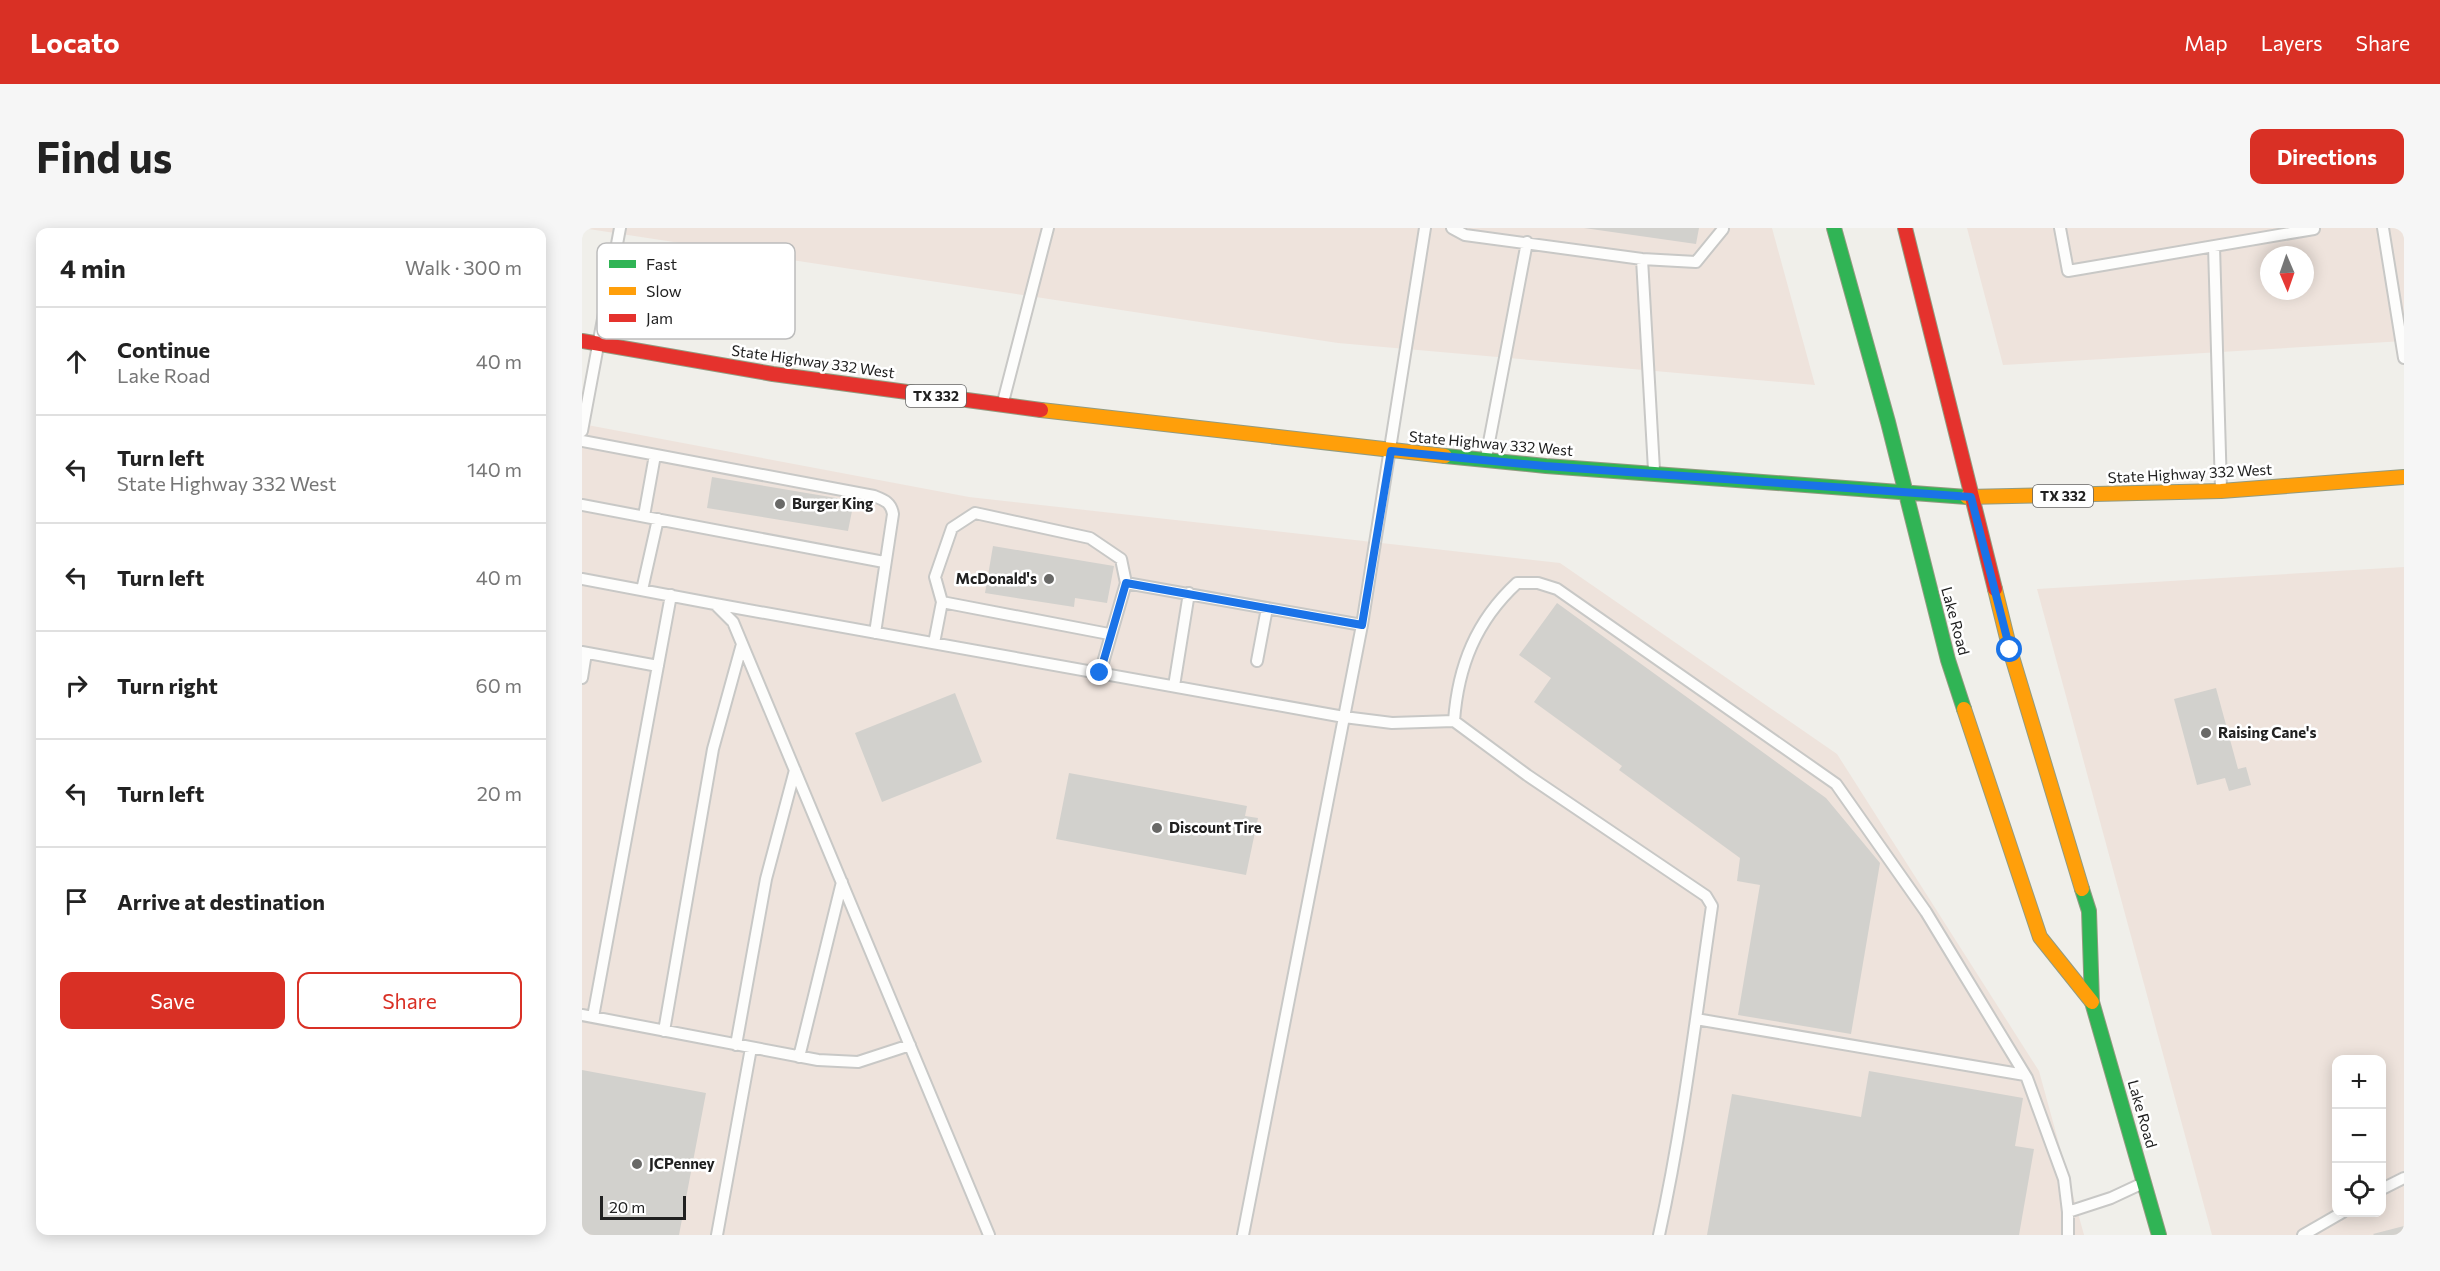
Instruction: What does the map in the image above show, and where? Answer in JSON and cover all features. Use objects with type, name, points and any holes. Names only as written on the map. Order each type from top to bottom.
[{"type":"street","name":"Lake Road","points":[[1834,228],[1948,660],[2040,937],[2092,1002]]},
{"type":"street","name":"Lake Road","points":[[1905,228],[2010,650],[2089,911],[2092,1002],[2159,1235]]},
{"type":"street","name":"State Highway 332 West","points":[[582,341],[773,374],[1002,405],[1485,461],[1655,474],[1971,497],[2221,491],[2404,477]]},
{"type":"lane","points":[[617,243],[620,228]]},
{"type":"lane","points":[[1002,405],[1048,228]]},
{"type":"lane","points":[[1242,1235],[1362,625],[1425,228]]},
{"type":"lane","points":[[1452,228],[1465,235],[1499,234],[1527,242],[1642,259],[1696,261],[1724,228]]},
{"type":"lane","points":[[2060,228],[2068,271],[2314,230]]},
{"type":"lane","points":[[2383,228],[2404,358]]},
{"type":"lane","points":[[1485,461],[1527,242]]},
{"type":"lane","points":[[2214,246],[2221,491]]},
{"type":"lane","points":[[1642,259],[1655,474]]},
{"type":"lane","points":[[582,431],[599,339]]},
{"type":"lane","points":[[582,441],[874,496],[887,501],[892,506],[893,514],[875,633]]},
{"type":"lane","points":[[644,516],[655,455]]},
{"type":"lane","points":[[582,505],[884,562]]},
{"type":"lane","points":[[934,643],[942,602],[935,577],[952,528],[975,513],[1090,537],[1121,559],[1126,583],[1109,634],[1100,673]]},
{"type":"lane","points":[[642,590],[658,519]]},
{"type":"lane","points":[[582,579],[1344,717],[1392,723],[1454,721],[1527,775],[1706,896],[1712,906],[1674,1168],[1659,1235]]},
{"type":"lane","points":[[1126,583],[1362,625]]},
{"type":"lane","points":[[1454,721],[1457,689],[1471,646],[1498,601],[1517,583],[1538,583],[1557,589],[1836,784],[1926,912],[2025,1075],[2064,1179],[2068,1235]]},
{"type":"lane","points":[[1174,686],[1189,593]]},
{"type":"lane","points":[[671,596],[587,1016],[799,1057],[858,1062],[910,1045]]},
{"type":"lane","points":[[942,602],[1109,634]]},
{"type":"lane","points":[[715,604],[733,622],[989,1235]]},
{"type":"lane","points":[[1257,661],[1267,608]]},
{"type":"lane","points":[[664,1031],[713,749],[742,644]]},
{"type":"lane","points":[[582,678],[584,652],[658,666]]},
{"type":"lane","points":[[736,1045],[766,879],[795,770]]},
{"type":"lane","points":[[799,1057],[842,882]]},
{"type":"lane","points":[[1696,1019],[2025,1075]]},
{"type":"lane","points":[[717,1235],[751,1048]]},
{"type":"lane","points":[[2386,1187],[2404,1178]]},
{"type":"lane","points":[[2068,1212],[2111,1198],[2145,1182]]},
{"type":"lane","points":[[2303,1235],[2334,1217]]},
{"type":"shaded area","points":[[582,228],[1772,228],[1815,385],[1338,343],[795,260],[795,243],[681,243]]},
{"type":"shaded area","points":[[1967,228],[2404,228],[2404,341],[2003,365]]},
{"type":"shaded area","points":[[582,424],[969,497],[1560,563],[1837,754],[2039,1071],[2084,1235],[582,1235]]},
{"type":"shaded area","points":[[2404,567],[2404,1235],[2212,1235],[2037,589]]},
{"type":"building","points":[[1584,228],[1699,228],[1696,244]]},
{"type":"building","name":"Burger King","points":[[712,477],[854,501],[848,531],[707,508]]},
{"type":"building","name":"McDonald's","points":[[993,546],[1114,566],[1107,603],[1075,598],[1074,607],[985,593]]},
{"type":"building","points":[[1557,603],[1826,798],[1880,863],[1851,1034],[1738,1015],[1760,885],[1737,881],[1740,858],[1619,770],[1622,766],[1534,702],[1551,678],[1519,655]]},
{"type":"building","name":"Raising Cane's","points":[[2216,688],[2238,769],[2246,767],[2251,785],[2229,791],[2225,778],[2197,785],[2174,699]]},
{"type":"building","points":[[955,693],[982,762],[882,802],[855,733]]},
{"type":"building","name":"Discount Tire","points":[[1069,773],[1247,806],[1245,816],[1258,818],[1246,875],[1056,839]]},
{"type":"building","name":"JCPenney","points":[[582,1070],[706,1093],[679,1235],[582,1235]]},
{"type":"building","points":[[1869,1071],[2023,1098],[2015,1146],[2034,1149],[2019,1235],[1707,1235],[1732,1094],[1861,1117]]},
{"type":"building","points":[[2404,1226],[2404,1235],[2373,1234]]},
{"type":"traffic: fast","points":[[1834,228],[1888,422],[1948,660],[1964,709]]},
{"type":"traffic: fast","points":[[1445,456],[1546,466],[1967,497]]},
{"type":"traffic: fast","points":[[2082,889],[2089,911],[2092,1002],[2159,1235]]},
{"type":"traffic: slow","points":[[1041,410],[1445,456]]},
{"type":"traffic: slow","points":[[1967,497],[2221,491],[2404,477]]},
{"type":"traffic: slow","points":[[1995,589],[2010,650],[2082,889]]},
{"type":"traffic: slow","points":[[1964,709],[2040,937],[2092,1002]]},
{"type":"traffic: jam","points":[[1905,228],[1995,589]]},
{"type":"traffic: jam","points":[[582,341],[773,374],[1041,410]]},
{"type":"place","name":"Burger King","points":[[780,504]]},
{"type":"place","name":"McDonald's","points":[[1049,579]]},
{"type":"place","name":"Raising Cane's","points":[[2206,733]]},
{"type":"place","name":"Discount Tire","points":[[1157,828]]},
{"type":"place","name":"JCPenney","points":[[637,1164]]},
{"type":"route","points":[[1100,673],[1109,634],[1126,583],[1362,625],[1391,451],[1545,466],[1971,497],[2010,650]]}]
